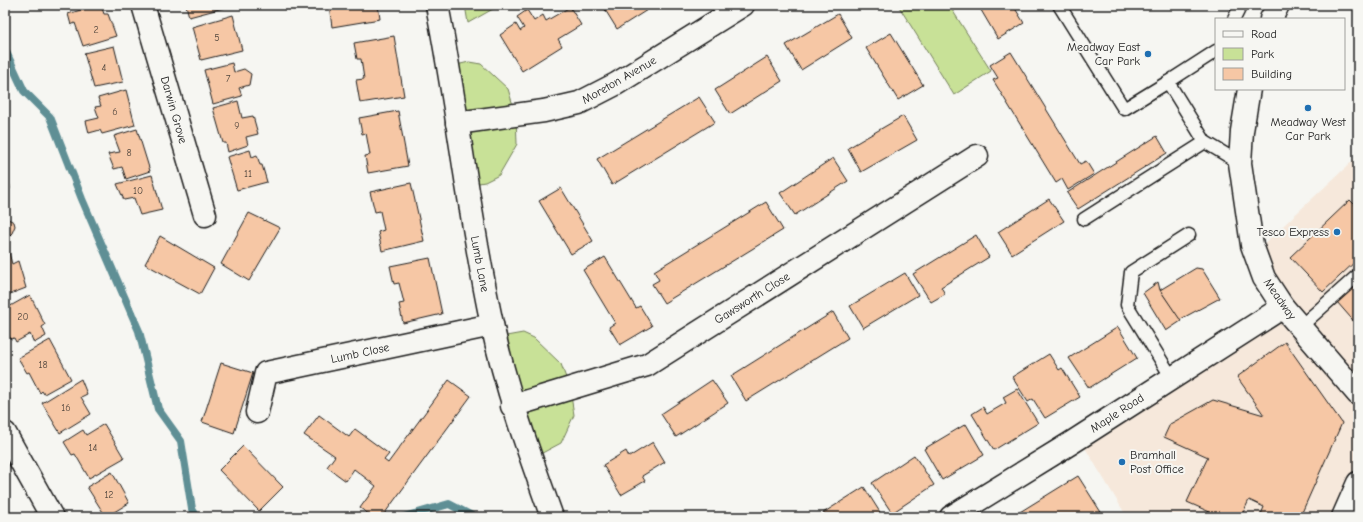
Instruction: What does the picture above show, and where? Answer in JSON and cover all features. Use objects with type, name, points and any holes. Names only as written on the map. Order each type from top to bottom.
[{"type":"street","name":"Darwin Grove","points":[[143,5],[205,215]]},
{"type":"street","name":"Lumb Lane","points":[[437,5],[474,235],[492,325],[512,406],[552,517]]},
{"type":"street","name":"Moreton Avenue","points":[[457,123],[544,111],[579,103],[616,84],[743,5]]},
{"type":"street","points":[[1272,18],[1278,5]]},
{"type":"street","name":"Meadway","points":[[1249,90],[1242,131],[1240,163],[1252,245],[1264,278],[1282,307],[1358,394]]},
{"type":"street","name":"Gawsworth Close","points":[[512,406],[647,365],[977,156]]},
{"type":"street","name":"Maple Road","points":[[951,517],[1282,307]]},
{"type":"street","name":"Lumb Close","points":[[257,412],[266,373],[492,325]]},
{"type":"street","points":[[5,433],[52,517]]},
{"type":"street","points":[[1343,517],[1358,483]]},
{"type":"lane","points":[[1059,5],[1124,109],[1215,52]]},
{"type":"lane","points":[[1234,18],[1241,5]]},
{"type":"lane","points":[[1168,82],[1205,142],[1240,163]]},
{"type":"lane","points":[[1084,219],[1205,142]]},
{"type":"lane","points":[[1172,378],[1127,305],[1131,272],[1189,235]]},
{"type":"lane","points":[[1300,327],[1358,275]]},
{"type":"shaded area","points":[[1358,156],[1358,517],[1127,517],[1079,438],[1282,307],[1255,252]]},
{"type":"green space","points":[[465,5],[500,5],[468,23]]},
{"type":"green space","points":[[898,5],[949,5],[991,71],[954,95]]},
{"type":"green space","points":[[469,62],[481,64],[508,89],[516,115],[517,144],[499,175],[485,182],[467,185],[448,67]]},
{"type":"green space","points":[[523,333],[534,338],[561,364],[570,389],[574,415],[561,443],[531,459],[495,338]]},
{"type":"building","points":[[96,5],[101,5],[104,14],[108,14],[116,36],[83,46],[75,23],[71,25],[68,14]]},
{"type":"building","points":[[186,5],[222,5],[223,8],[189,17]]},
{"type":"building","points":[[329,5],[378,5],[380,19],[332,27]]},
{"type":"building","points":[[609,5],[655,5],[617,29],[604,8]]},
{"type":"building","points":[[978,5],[1013,5],[1024,23],[998,39]]},
{"type":"building","points":[[570,7],[581,25],[558,39],[562,46],[522,71],[500,35],[516,24],[520,31],[524,28],[517,17],[527,10],[534,21],[543,15],[546,21]]},
{"type":"building","points":[[838,14],[852,38],[801,70],[786,45]]},
{"type":"building","points":[[233,15],[242,50],[201,60],[192,27]]},
{"type":"building","points":[[891,33],[923,85],[898,100],[866,48]]},
{"type":"building","points":[[394,36],[404,96],[360,103],[356,80],[364,79],[361,59],[357,59],[354,43]]},
{"type":"building","points":[[114,46],[123,82],[94,88],[84,53]]},
{"type":"building","points":[[1011,52],[1080,164],[1086,161],[1094,174],[1068,190],[1062,179],[1056,183],[993,80],[998,78],[990,65]]},
{"type":"building","points":[[767,57],[782,81],[730,114],[715,90]]},
{"type":"building","points":[[232,63],[234,72],[244,69],[251,74],[249,85],[239,88],[242,96],[213,104],[204,70]]},
{"type":"building","points":[[126,90],[135,125],[102,134],[100,130],[89,133],[86,121],[99,118],[95,107],[101,106],[98,98]]},
{"type":"building","points":[[699,97],[715,122],[612,185],[597,159]]},
{"type":"building","points":[[238,101],[242,118],[253,116],[258,134],[246,137],[248,145],[228,152],[226,143],[223,143],[213,108]]},
{"type":"building","points":[[398,111],[408,166],[368,173],[365,156],[370,155],[366,133],[362,134],[359,118]]},
{"type":"building","points":[[903,116],[917,140],[861,172],[848,148]]},
{"type":"building","points":[[137,129],[150,171],[126,179],[122,167],[114,169],[108,154],[120,152],[114,136]]},
{"type":"building","points":[[1157,136],[1167,153],[1078,209],[1067,193]]},
{"type":"building","points":[[250,150],[252,157],[257,155],[260,165],[262,165],[267,182],[237,190],[227,157]]},
{"type":"building","points":[[7,157],[10,189],[5,190],[5,158]]},
{"type":"building","points":[[833,158],[848,181],[795,215],[780,193]]},
{"type":"building","points":[[152,175],[162,210],[140,215],[134,198],[124,200],[117,184]]},
{"type":"building","points":[[411,183],[424,241],[382,251],[378,232],[384,230],[380,211],[375,212],[370,192]]},
{"type":"building","points":[[561,188],[593,241],[571,254],[539,201]]},
{"type":"building","points":[[1049,199],[1064,221],[1012,254],[998,232]]},
{"type":"building","name":"Tesco Express","points":[[1350,200],[1358,208],[1358,259],[1323,292],[1290,257]]},
{"type":"building","points":[[766,202],[783,230],[664,303],[652,284],[659,280],[654,271]]},
{"type":"building","points":[[249,213],[280,228],[249,281],[221,264]]},
{"type":"building","points":[[5,215],[6,218],[14,222],[15,226],[12,233],[5,240]]},
{"type":"building","points":[[976,235],[989,257],[941,287],[945,294],[931,302],[913,274]]},
{"type":"building","points":[[160,236],[214,268],[200,294],[145,264]]},
{"type":"building","points":[[5,253],[9,253],[12,264],[18,261],[26,288],[5,296]]},
{"type":"building","points":[[605,257],[636,308],[640,306],[652,326],[620,345],[609,327],[615,323],[583,270]]},
{"type":"building","points":[[430,258],[442,314],[403,323],[399,304],[404,303],[399,283],[394,284],[390,266]]},
{"type":"building","points":[[1196,268],[1202,269],[1220,298],[1179,320],[1160,290]]},
{"type":"building","points":[[905,273],[918,295],[863,328],[850,306]]},
{"type":"building","points":[[1158,282],[1160,290],[1181,321],[1166,331],[1143,293]]},
{"type":"building","points":[[1358,283],[1358,326],[1337,302]]},
{"type":"building","points":[[30,295],[45,325],[42,327],[46,336],[34,343],[30,334],[16,342],[14,338],[11,339],[6,332],[5,333],[5,309]]},
{"type":"building","points":[[833,312],[848,338],[746,401],[731,376]]},
{"type":"building","points":[[1118,327],[1137,358],[1089,388],[1069,358]]},
{"type":"building","points":[[50,340],[71,379],[44,394],[42,391],[40,393],[29,372],[27,373],[18,358]]},
{"type":"building","points":[[1285,342],[1342,423],[1300,517],[1260,517],[1264,507],[1249,500],[1241,517],[1221,517],[1187,502],[1208,457],[1164,437],[1170,424],[1213,400],[1264,415],[1237,377]]},
{"type":"building","points":[[1049,354],[1059,370],[1062,368],[1080,397],[1045,418],[1033,399],[1028,402],[1012,377]]},
{"type":"building","points":[[221,363],[253,373],[234,433],[202,422]]},
{"type":"building","points":[[81,379],[87,394],[81,397],[91,414],[60,433],[42,403]]},
{"type":"building","points":[[449,380],[471,396],[382,517],[373,517],[360,508],[376,486],[354,469],[346,481],[327,467],[335,456],[304,435],[319,415],[349,437],[355,429],[389,454],[384,460],[388,463]]},
{"type":"building","points":[[712,380],[728,403],[676,437],[661,414]]},
{"type":"building","points":[[1017,389],[1038,423],[994,450],[972,414],[983,407],[987,414],[1006,403],[1003,397]]},
{"type":"building","points":[[104,424],[124,458],[89,478],[75,454],[72,455],[64,442],[83,430],[86,435]]},
{"type":"building","points":[[966,424],[984,455],[942,480],[924,449]]},
{"type":"building","points":[[653,442],[665,462],[642,476],[645,481],[621,495],[603,465],[626,451],[629,457]]},
{"type":"building","points":[[243,446],[283,487],[259,511],[219,470]]},
{"type":"building","points":[[914,455],[934,485],[892,513],[872,483]]},
{"type":"building","points":[[112,472],[129,503],[106,517],[87,487]]},
{"type":"building","points":[[1078,476],[1104,517],[1016,517],[1015,515]]},
{"type":"building","points":[[864,487],[883,517],[825,517],[823,513]]},
{"type":"waterway","points":[[5,50],[24,91],[50,117],[82,199],[139,331],[158,409],[181,441],[192,509],[197,517]]},
{"type":"waterway","points":[[404,517],[449,504],[474,517]]},
{"type":"place","name":"Meadway East Car Park","points":[[1148,54]]},
{"type":"place","name":"Meadway West Car Park","points":[[1308,108]]},
{"type":"place","name":"Tesco Express","points":[[1337,232]]},
{"type":"place","name":"Bramhall Post Office","points":[[1122,462]]}]
